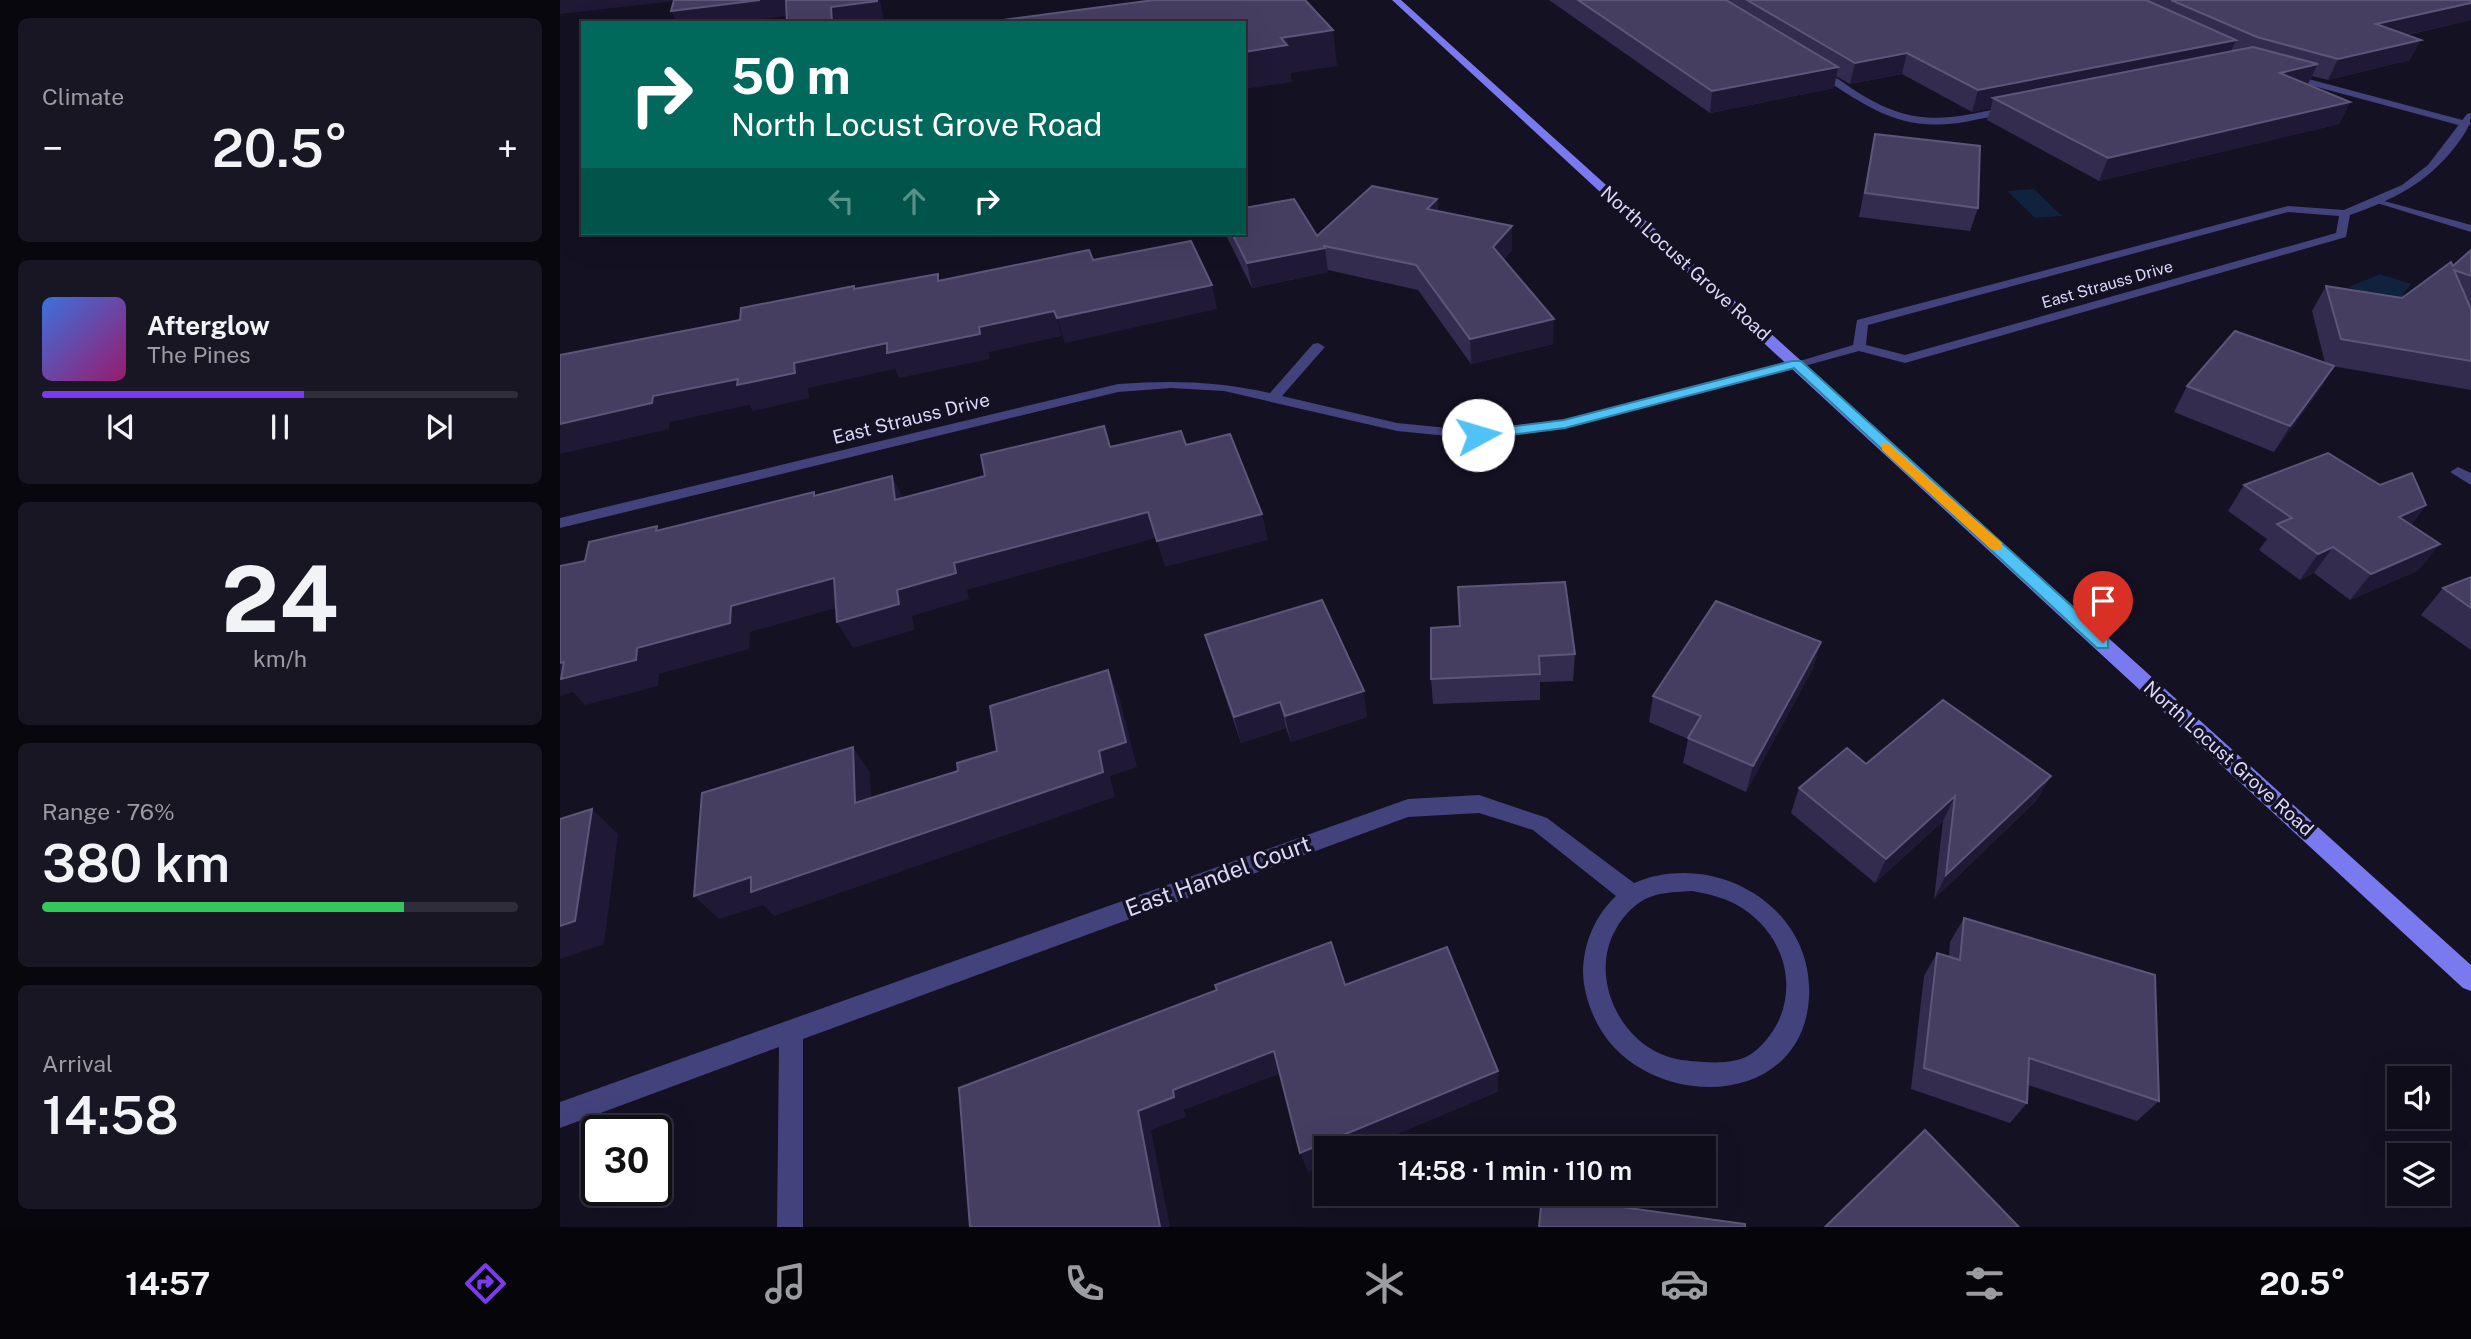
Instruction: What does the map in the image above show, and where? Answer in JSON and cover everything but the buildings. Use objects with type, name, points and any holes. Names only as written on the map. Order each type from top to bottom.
[{"type":"main road","name":"North Locust Grove Road","points":[[1396,0],[2471,980]]},
{"type":"street","points":[[1808,65],[1878,108],[1919,122],[1953,121],[2019,108]]},
{"type":"street","points":[[2279,74],[2468,120]]},
{"type":"street","name":"East Strauss Drive","points":[[1859,347],[1862,323],[2288,209],[2345,213],[2381,201],[2429,173],[2468,120]]},
{"type":"street","points":[[2381,201],[2471,229]]},
{"type":"street","name":"East Strauss Drive","points":[[560,523],[1118,388],[1171,384],[1224,387],[1397,427],[1478,435],[1565,424],[1859,347],[1905,359],[2342,235],[2345,213]]},
{"type":"street","points":[[1274,397],[1318,347]]},
{"type":"street","name":"East Handel Court","points":[[560,1115],[1408,808],[1479,804],[1540,824],[1632,895]]},
{"type":"street","points":[[1692,881],[1724,888],[1756,904],[1776,924],[1794,955],[1800,988],[1794,1023],[1774,1052],[1757,1065],[1722,1077],[1677,1073],[1641,1057],[1608,1023],[1594,989],[1594,945],[1609,916],[1632,895],[1658,884],[1692,881]]},
{"type":"street","points":[[790,1227],[791,1031]]},
{"type":"water","points":[[2034,189],[2062,216],[2035,218],[2007,191]]},
{"type":"water","points":[[2380,274],[2411,284],[2403,294],[2413,308],[2349,287]]},
{"type":"slow traffic","points":[[1887,447],[1997,547]]},
{"type":"route","points":[[1478,435],[1565,424],[1797,364],[2103,643]]}]
